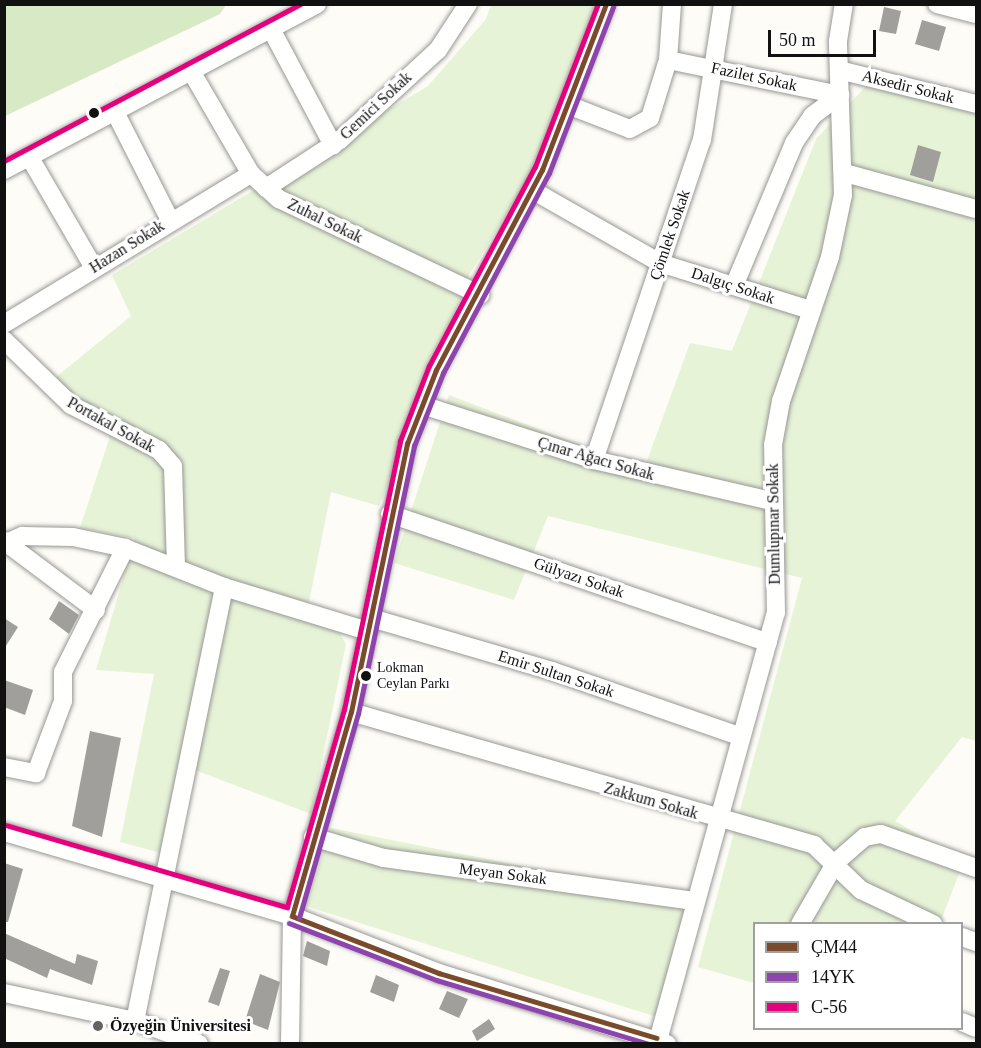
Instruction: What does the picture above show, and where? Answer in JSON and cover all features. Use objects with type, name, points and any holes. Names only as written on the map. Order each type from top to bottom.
[{"type":"street","points":[[4,170],[317,4]]},
{"type":"street","name":"Gemici Sokak","points":[[266,188],[333,145],[438,50],[468,4]]},
{"type":"street","points":[[290,1044],[292,916],[351,712],[390,514],[422,405],[436,370],[480,295],[532,190],[568,105],[606,4]]},
{"type":"street","points":[[568,105],[630,129],[641,126],[659,101],[668,60],[672,4]]},
{"type":"street","name":"Çömlek Sokak","points":[[594,460],[702,140],[717,70],[723,4]]},
{"type":"street","name":"Dumlupınar Sokak","points":[[660,1042],[716,820],[776,613],[772,501],[773,445],[781,401],[810,310],[830,257],[845,173],[839,70],[844,4]]},
{"type":"street","points":[[937,4],[976,14]]},
{"type":"street","points":[[271,29],[333,145]]},
{"type":"street","name":"Fazilet Sokak","points":[[668,60],[840,95]]},
{"type":"street","name":"Aksedir Sokak","points":[[839,70],[976,104]]},
{"type":"street","name":"Zuhal Sokak","points":[[191,71],[251,174],[279,199],[480,295]]},
{"type":"street","points":[[734,286],[794,143],[812,116],[840,95]]},
{"type":"street","points":[[115,112],[170,220]]},
{"type":"street","points":[[30,158],[94,268]]},
{"type":"street","points":[[845,173],[976,209]]},
{"type":"street","name":"Hazan Sokak","points":[[4,324],[170,220],[251,174]]},
{"type":"street","name":"Dalgıç Sokak","points":[[532,190],[660,263],[810,310]]},
{"type":"street","name":"Portakal Sokak","points":[[4,340],[44,383],[71,405],[159,450],[173,466],[176,565]]},
{"type":"street","name":"Çınar Ağacı Sokak","points":[[422,405],[594,460],[772,501]]},
{"type":"street","name":"Gülyazı Sokak","points":[[390,514],[768,643]]},
{"type":"street","name":"Emir Sultan Sokak","points":[[5,542],[22,536],[73,537],[125,548],[176,565],[224,587],[552,671],[740,736]]},
{"type":"street","points":[[5,542],[96,610]]},
{"type":"street","points":[[4,767],[36,773],[63,701],[63,672],[125,548]]},
{"type":"street","points":[[135,1021],[167,878],[168,847],[224,587]]},
{"type":"street","name":"Zakkum Sokak","points":[[351,712],[716,820],[814,845],[836,862],[861,890],[929,922]]},
{"type":"street","points":[[4,832],[292,916],[439,973],[660,1042]]},
{"type":"street","points":[[801,922],[836,862],[865,837],[881,834],[976,868]]},
{"type":"street","name":"Meyan Sokak","points":[[313,837],[384,858],[694,902]]},
{"type":"street","points":[[4,993],[135,1021],[199,1044]]},
{"type":"street","points":[[968,1044],[976,1030]]},
{"type":"green space","points":[[5,4],[226,5],[220,14],[5,116]]},
{"type":"green space","points":[[491,5],[604,5],[523,187],[469,275],[379,506],[331,492],[306,617],[337,628],[346,644],[311,814],[195,770],[176,857],[120,842],[154,674],[96,670],[135,538],[80,528],[112,430],[50,382],[131,316],[112,275],[428,86],[486,19]]},
{"type":"green space","points":[[868,84],[976,109],[976,741],[962,737],[895,821],[964,861],[940,922],[753,922],[753,983],[698,967],[802,578],[548,516],[514,600],[394,563],[449,395],[644,469],[690,343],[732,351],[816,139]]},
{"type":"green space","points":[[331,828],[690,899],[660,1018],[306,906]]},
{"type":"building","points":[[884,7],[901,11],[896,34],[879,31]]},
{"type":"building","points":[[922,20],[946,27],[939,51],[915,44]]},
{"type":"building","points":[[918,145],[941,152],[933,182],[910,175]]},
{"type":"building","points":[[59,601],[79,615],[69,634],[49,619]]},
{"type":"building","points":[[4,618],[18,627],[4,649]]},
{"type":"building","points":[[4,680],[33,690],[25,715],[4,707]]},
{"type":"building","points":[[90,731],[121,738],[102,837],[72,826]]},
{"type":"building","points":[[4,863],[23,869],[8,922],[4,922]]},
{"type":"building","points":[[4,933],[75,964],[77,954],[98,961],[92,985],[50,969],[47,978],[4,958]]},
{"type":"building","points":[[307,941],[330,951],[327,966],[303,956]]},
{"type":"building","points":[[220,968],[230,971],[219,1006],[208,1002]]},
{"type":"building","points":[[260,974],[280,982],[268,1030],[245,1021]]},
{"type":"building","points":[[376,975],[399,985],[394,1002],[370,992]]},
{"type":"building","points":[[447,991],[468,999],[459,1018],[439,1009]]},
{"type":"building","points":[[489,1019],[495,1029],[477,1041],[472,1031]]},
{"type":"transit line","name":"C-56","points":[[4,161],[300,4]]},
{"type":"transit line","name":"C-56","points":[[6,825],[287,907],[344,710],[400,441],[429,366],[535,167],[598,4]]},
{"type":"transit line","name":"ÇM44","points":[[292,916],[351,712],[407,444],[436,370],[542,170],[606,4]]},
{"type":"transit line","name":"14YK","points":[[299,918],[358,714],[414,446],[443,373],[549,173],[613,7]]},
{"type":"transit line","name":"ÇM44","points":[[292,916],[439,973],[657,1038]]},
{"type":"transit line","name":"14YK","points":[[289,923],[437,980],[649,1044]]},
{"type":"place","name":"Lokman Ceylan Parkı","points":[[366,676]]},
{"type":"place","name":"Özyeğin Üniversitesi","points":[[98,1026]]}]
